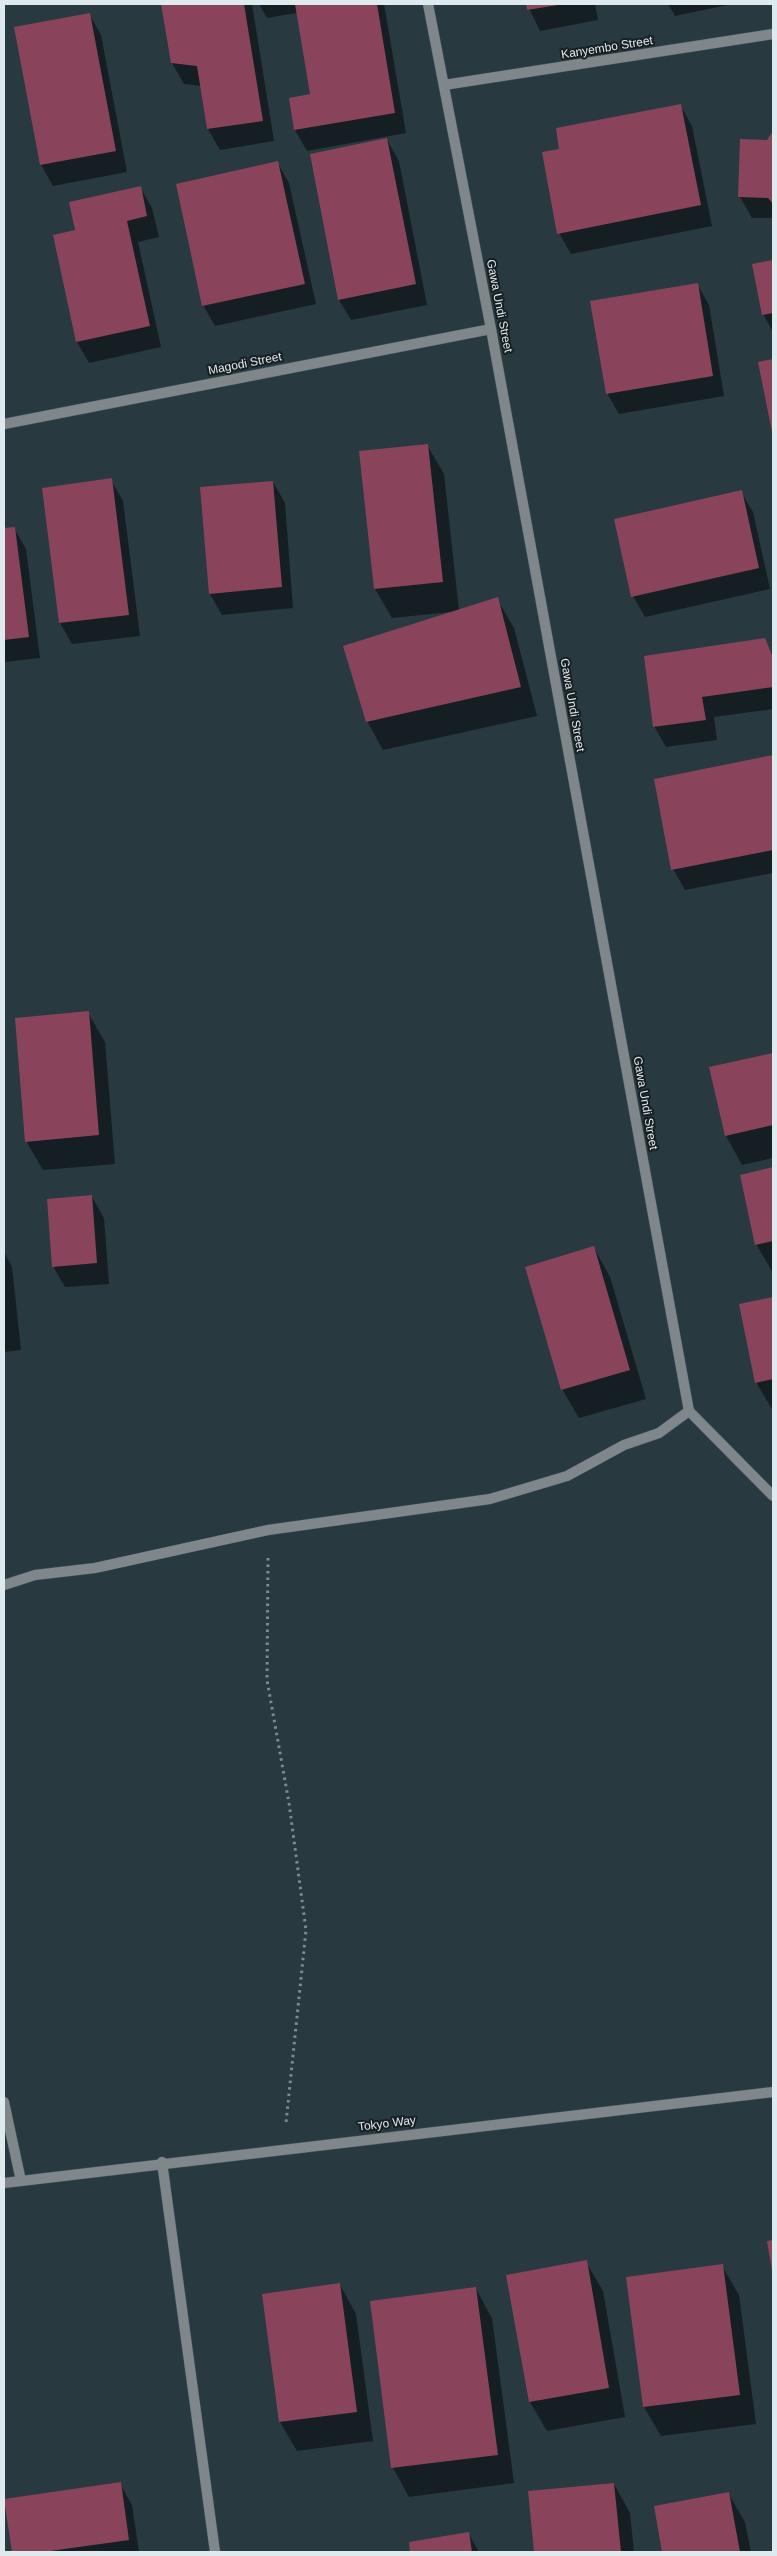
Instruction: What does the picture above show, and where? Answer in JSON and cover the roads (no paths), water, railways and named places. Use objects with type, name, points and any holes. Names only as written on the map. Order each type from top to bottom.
[{"type":"street","name":"Gawa Undi Street","points":[[428,4],[490,329],[689,1410]]},
{"type":"street","name":"Kanyembo Street","points":[[444,85],[773,34]]},
{"type":"street","name":"Magodi Street","points":[[4,424],[490,329]]},
{"type":"street","points":[[4,1584],[35,1575],[94,1568],[268,1530],[490,1499],[566,1476],[624,1444],[659,1433],[689,1410],[773,1496]]},
{"type":"street","name":"Tokyo Way","points":[[4,2183],[162,2162],[773,2092]]},
{"type":"street","points":[[4,2102],[22,2181]]},
{"type":"street","points":[[162,2162],[215,2552]]}]
